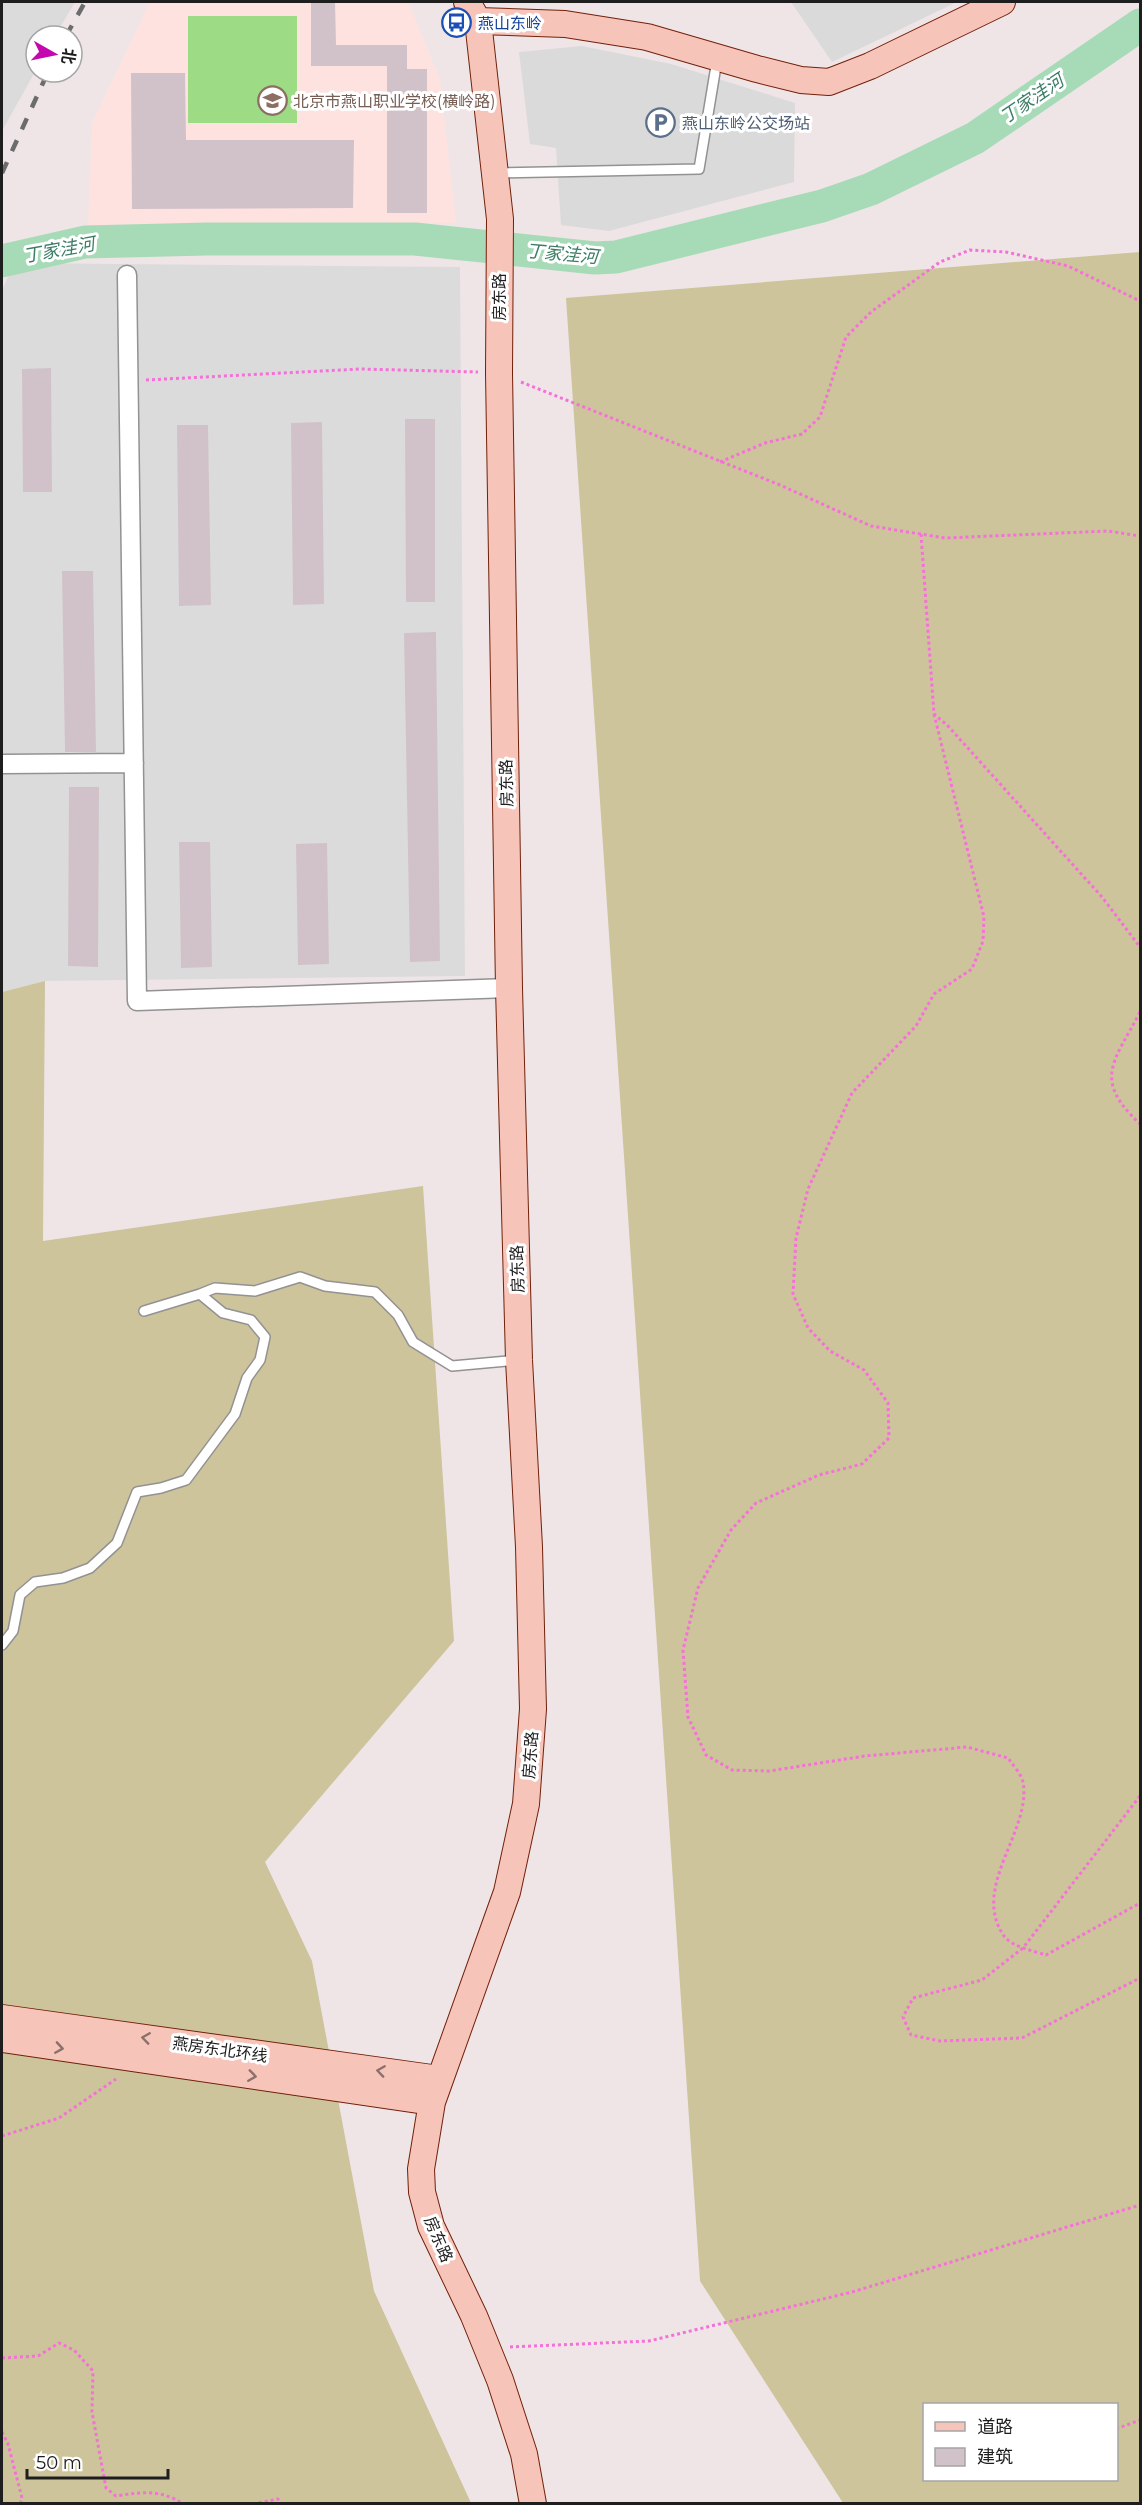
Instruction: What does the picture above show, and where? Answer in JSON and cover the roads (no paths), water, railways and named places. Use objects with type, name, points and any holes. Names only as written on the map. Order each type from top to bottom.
[{"type":"main road","points":[[473,11],[646,37],[801,80],[829,82],[870,66],[1002,2]]},
{"type":"main road","name":"房东路","points":[[473,11],[497,173],[500,219],[499,373],[509,988],[519,1360],[529,1547],[533,1709],[526,1804],[507,1892],[435,2091],[423,2144],[422,2192],[431,2226],[487,2348],[524,2454],[533,2504]]},
{"type":"main road","name":"燕房东北环线","points":[[2,2018],[435,2091]]},
{"type":"main road","name":"燕房东北环线","points":[[2,2039],[142,2060],[435,2091]]},
{"type":"street","points":[[127,275],[137,1001],[509,988]]},
{"type":"street","points":[[2,764],[134,763]]},
{"type":"lane","points":[[497,173],[699,168],[717,57]]},
{"type":"lane","points":[[144,1311],[215,1288],[255,1291],[300,1276],[325,1286],[375,1292],[398,1315],[413,1342],[452,1366],[519,1360]]},
{"type":"lane","points":[[2,1645],[13,1631],[20,1595],[35,1582],[63,1578],[90,1568],[117,1543],[137,1492],[161,1488],[186,1480],[235,1414],[247,1378],[260,1360],[264,1337],[251,1320],[223,1313],[200,1294]]},
{"type":"waterway","name":"丁家洼河","points":[[2,261],[85,242],[207,239],[415,239],[595,258],[616,257],[822,206],[871,189],[975,138],[1140,25]]},
{"type":"railway","points":[[73,24],[85,2]]},
{"type":"railway","points":[[2,173],[43,84]]},
{"type":"place","name":"燕山东岭","points":[[457,23]]},
{"type":"place","name":"北京市燕山职业学校(横岭路)","points":[[272,101]]},
{"type":"place","name":"燕山东岭公交场站","points":[[661,123]]}]
